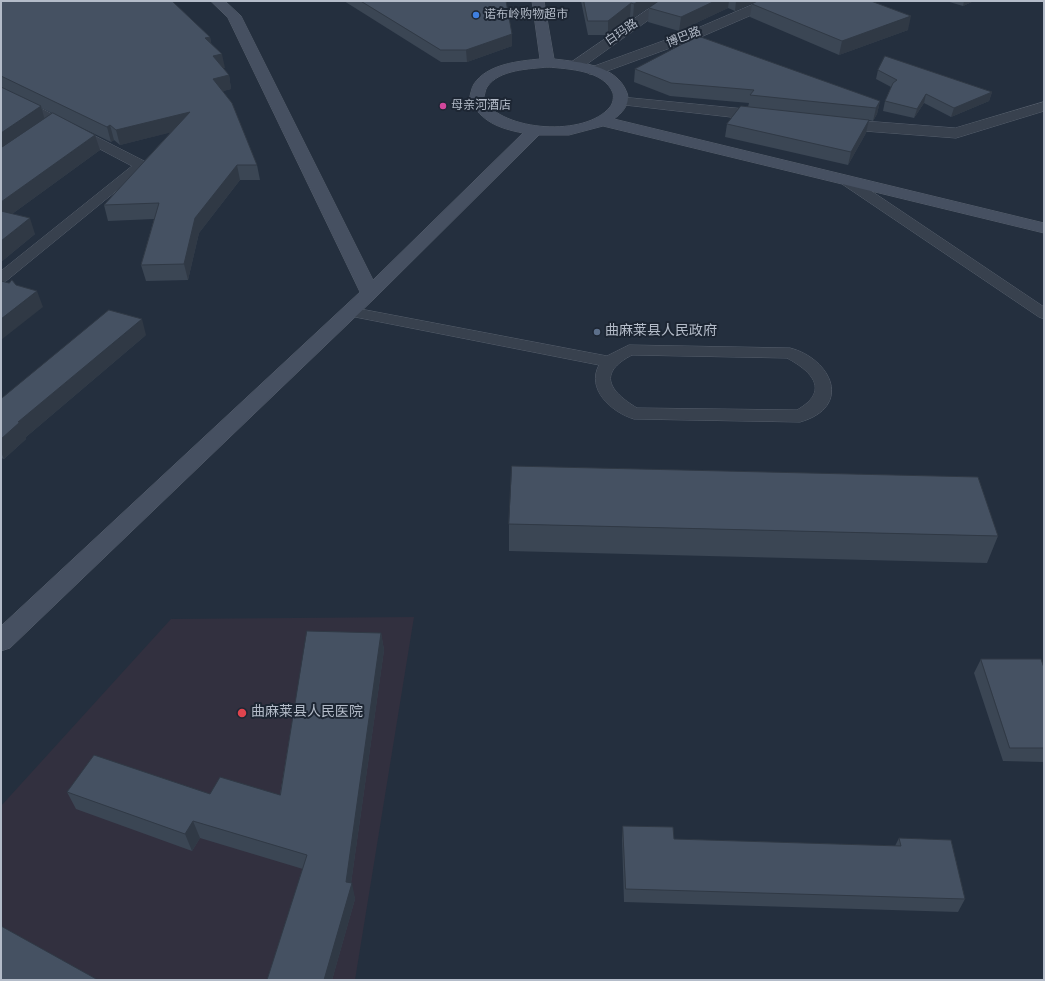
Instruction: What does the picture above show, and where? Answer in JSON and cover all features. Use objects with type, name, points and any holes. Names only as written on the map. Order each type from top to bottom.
[{"type":"main road","points":[[217,1],[234,16],[370,293]]},
{"type":"main road","points":[[538,1],[548,63]]},
{"type":"main road","points":[[548,63],[575,66],[594,71],[610,79],[619,90],[621,101],[615,112],[602,121],[583,128],[560,131],[535,130],[506,124],[486,113],[476,99],[480,86],[496,74],[520,66],[548,63]]},
{"type":"main road","points":[[602,121],[1044,228]]},
{"type":"main road","points":[[1,641],[370,293],[535,130]]},
{"type":"street","points":[[224,1],[234,16]]},
{"type":"street","name":"白玛路","points":[[575,66],[669,1]]},
{"type":"street","name":"博巴路","points":[[594,71],[698,33],[772,1]]},
{"type":"street","points":[[621,101],[777,117]]},
{"type":"street","points":[[824,122],[956,133],[1044,106]]},
{"type":"lane","points":[[1,92],[141,165],[1,278]]},
{"type":"lane","points":[[44,129],[56,121]]},
{"type":"lane","points":[[847,180],[1044,314]]},
{"type":"lane","points":[[350,312],[610,362]]},
{"type":"lane","points":[[629,350],[790,353],[802,359],[820,374],[824,384],[825,394],[820,403],[812,411],[800,416],[634,413],[610,398],[604,388],[602,378],[604,369],[610,362],[618,355],[629,350]]},
{"type":"shaded area","name":"曲麻莱县人民医院","points":[[414,617],[355,980],[1,980],[1,806],[171,619]]},
{"type":"building","points":[[1,1],[172,1],[210,37],[205,38],[222,54],[213,56],[229,75],[213,79],[232,103],[257,165],[237,165],[195,218],[184,264],[141,265],[159,203],[104,205],[190,112],[116,130],[110,125],[107,127],[1,76]]},
{"type":"building","points":[[361,1],[506,1],[512,34],[466,50],[441,50]]},
{"type":"building","points":[[584,1],[639,1],[634,4],[631,3],[608,21],[588,21]]},
{"type":"building","points":[[659,1],[715,1],[681,17],[649,8]]},
{"type":"building","points":[[758,1],[871,1],[911,16],[842,41],[752,4]]},
{"type":"building","points":[[698,36],[880,101],[876,108],[750,95],[754,90],[671,83],[635,69]]},
{"type":"building","points":[[885,56],[992,92],[954,108],[926,94],[917,109],[885,101],[893,83],[897,80],[878,70]]},
{"type":"building","points":[[1,87],[41,106],[1,133]]},
{"type":"building","points":[[741,106],[869,120],[851,152],[727,124]]},
{"type":"building","points":[[53,113],[95,135],[1,202],[1,148]]},
{"type":"building","points":[[1,211],[30,218],[1,241]]},
{"type":"building","points":[[12,280],[16,285],[37,291],[1,319],[1,281],[9,283]]},
{"type":"building","points":[[109,310],[142,319],[18,422],[20,422],[1,439],[1,399]]},
{"type":"building","points":[[512,466],[978,477],[998,536],[509,524]]},
{"type":"building","points":[[307,631],[381,633],[346,882],[352,883],[324,980],[267,980],[307,855],[193,821],[185,834],[67,792],[94,755],[210,794],[220,777],[280,795]]},
{"type":"building","points":[[981,659],[1041,659],[1044,668],[1044,748],[1010,748]]},
{"type":"building","points":[[623,826],[673,827],[674,839],[901,846],[899,838],[951,840],[965,899],[626,889]]},
{"type":"building","points":[[1,926],[98,980],[1,980]]},
{"type":"place","name":"诺布岭购物超市","points":[[476,15]]},
{"type":"place","name":"母亲河酒店","points":[[443,106]]},
{"type":"place","name":"曲麻莱县人民政府","points":[[597,332]]},
{"type":"place","name":"曲麻莱县人民医院","points":[[242,713]]}]
